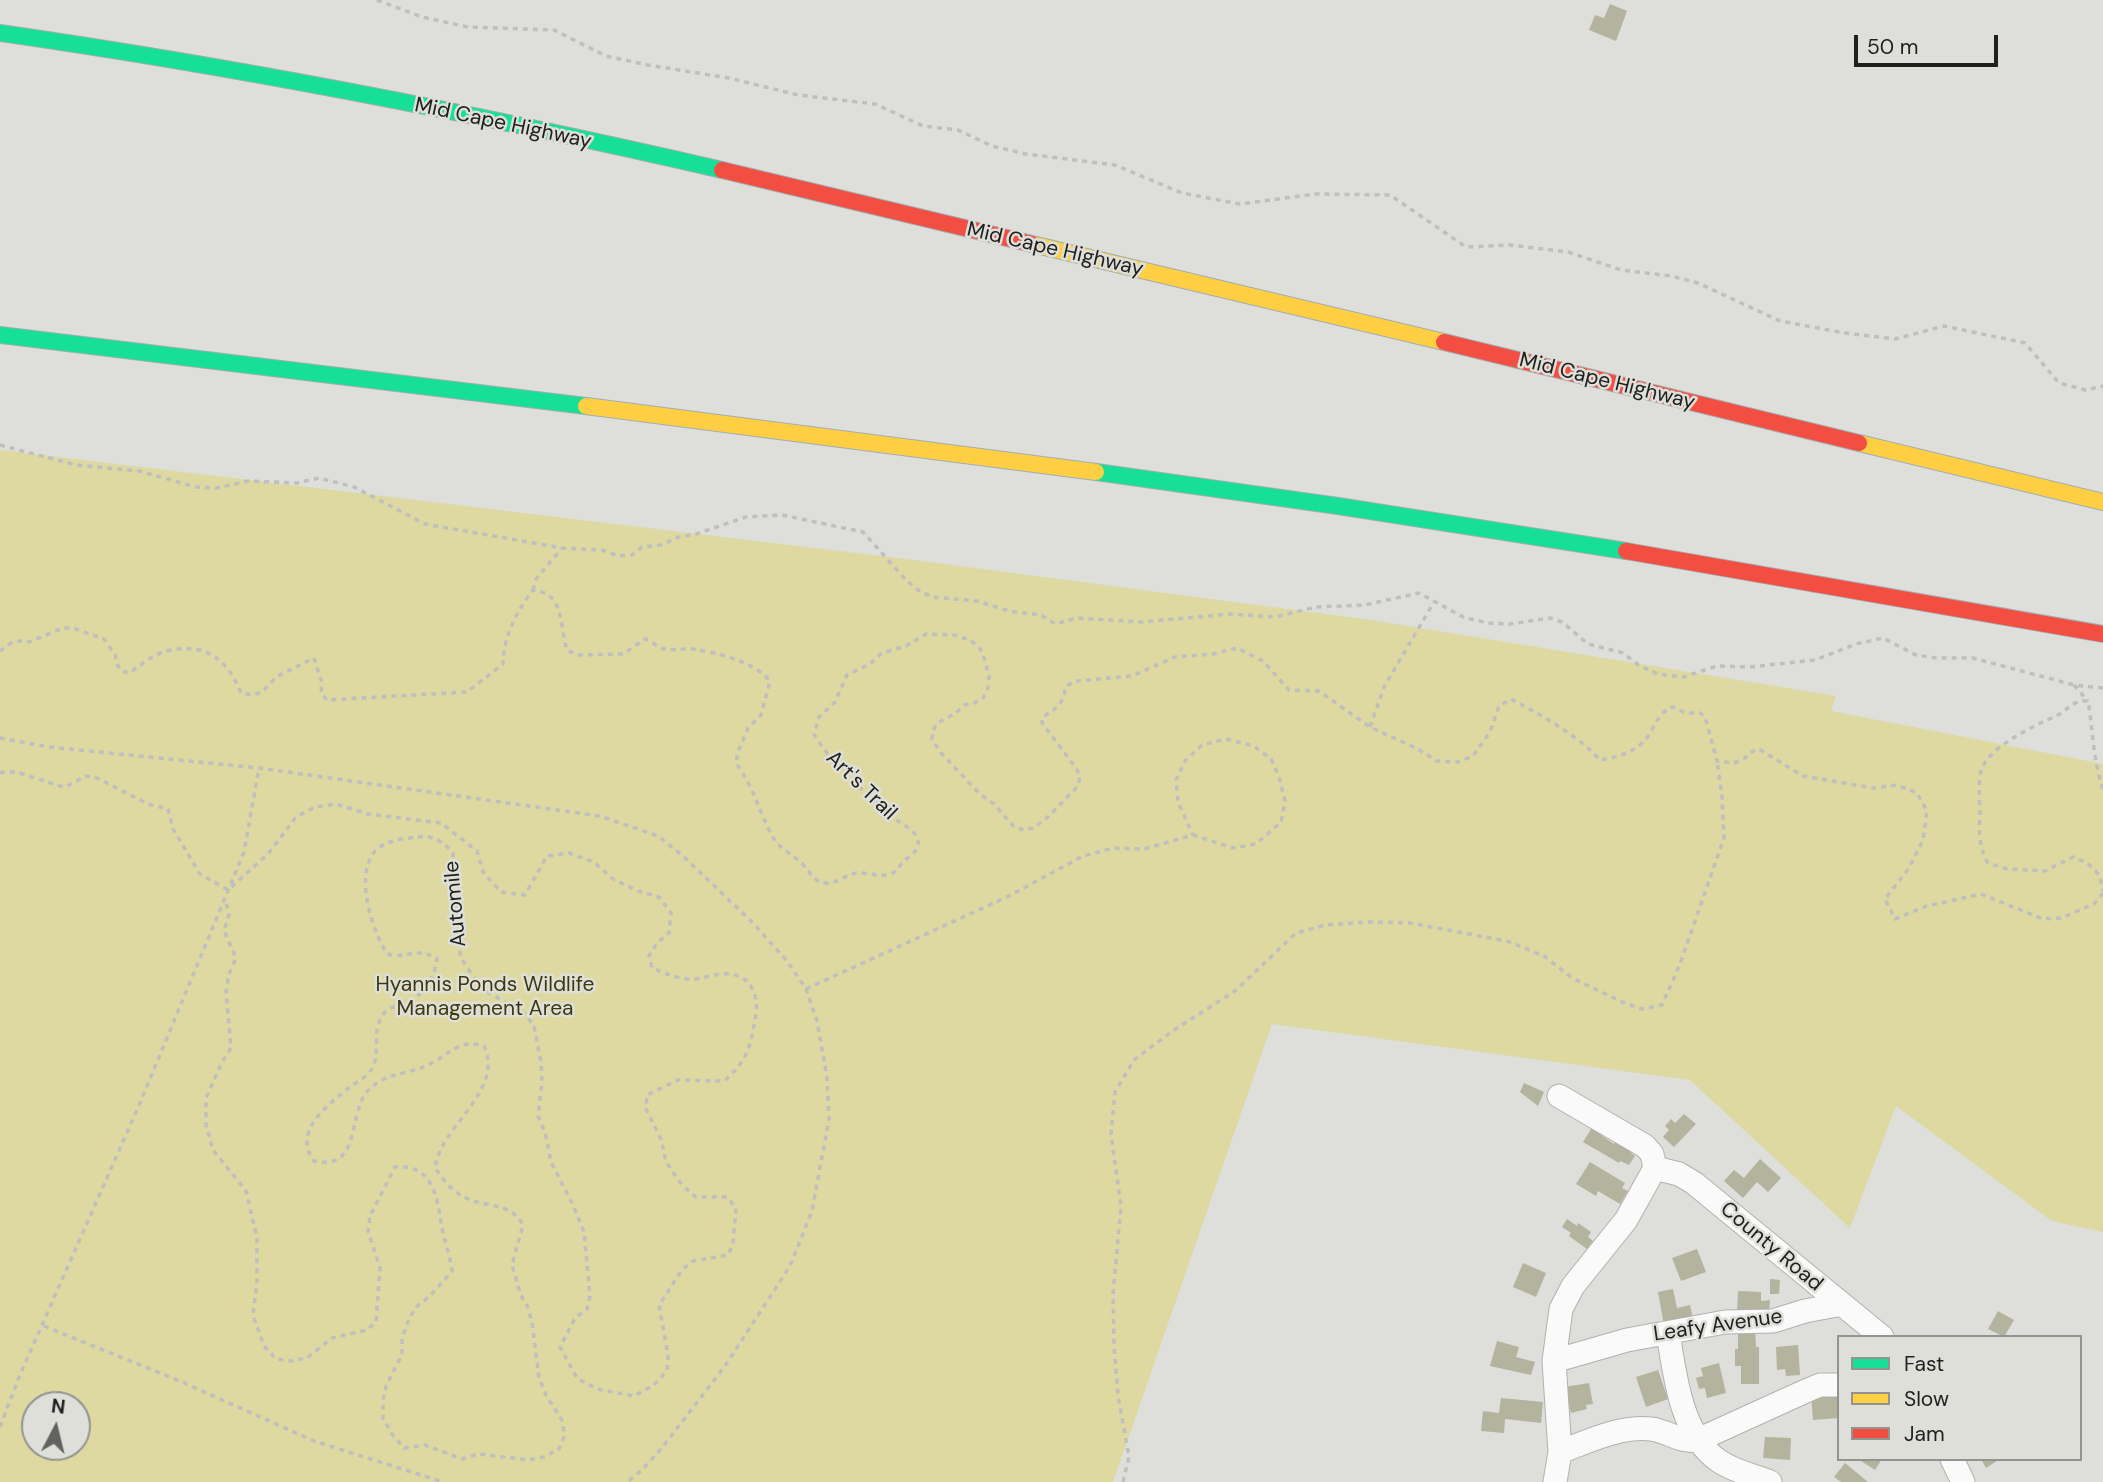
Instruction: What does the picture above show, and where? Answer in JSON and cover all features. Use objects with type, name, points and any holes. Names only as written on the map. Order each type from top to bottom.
[{"type":"highway","name":"Mid Cape Highway","points":[[0,33],[297,83],[522,126],[1200,283],[2103,502]]},
{"type":"highway","points":[[0,335],[509,396],[1222,489],[1535,537],[2103,634]]},
{"type":"street","points":[[1555,1482],[1560,1452],[1555,1361],[1561,1309],[1566,1297],[1626,1220],[1655,1168],[1652,1154],[1645,1146],[1559,1096]]},
{"type":"street","name":"County Road","points":[[1655,1168],[1679,1174],[1693,1183],[1880,1335]]},
{"type":"street","name":"Leafy Avenue","points":[[1555,1361],[1618,1342],[1725,1322],[1773,1321],[1842,1304]]},
{"type":"street","points":[[1668,1333],[1680,1393],[1698,1440],[1708,1452],[1738,1472],[1770,1482]]},
{"type":"street","points":[[1560,1452],[1627,1429],[1655,1429],[1681,1440],[1698,1440],[1820,1385],[1837,1385]]},
{"type":"street","points":[[1953,1461],[1963,1482]]},
{"type":"path","points":[[377,0],[422,17],[468,27],[554,30],[606,56],[648,65],[729,78],[797,95],[875,104],[923,126],[958,130],[992,146],[1026,154],[1115,165],[1182,193],[1240,204],[1316,194],[1390,195],[1466,247],[1510,245],[1568,252],[1621,270],[1671,276],[1698,284],[1780,321],[1845,333],[1895,339],[1944,326],[1971,331],[2025,343],[2059,383],[2085,390],[2103,386]]},
{"type":"path","points":[[0,445],[76,466],[139,471],[206,488],[248,481],[297,483],[319,478],[354,487],[425,524],[562,548],[602,550],[618,556],[632,555],[642,547],[661,545],[746,517],[782,515],[863,532],[906,580],[932,597],[977,601],[1009,611],[1041,615],[1055,624],[1077,618],[1142,622],[1229,614],[1275,617],[1316,607],[1365,605],[1419,593],[1465,618],[1489,624],[1511,625],[1550,618],[1562,622],[1588,644],[1623,653],[1640,666],[1658,674],[1684,677],[1717,666],[1750,667],[1815,660],[1856,644],[1883,638],[1916,655],[1973,658],[2074,685],[2103,688]]},
{"type":"path","points":[[0,651],[11,643],[29,642],[63,628],[73,628],[104,639],[115,655],[119,669],[128,673],[164,651],[191,648],[206,651],[219,658],[235,678],[242,693],[253,695],[262,692],[285,671],[314,658],[320,676],[321,694],[327,700],[467,692],[503,664],[508,637],[524,602],[537,579],[562,548]]},
{"type":"path","name":"Art's Trail","points":[[533,590],[544,591],[555,600],[567,650],[578,655],[623,654],[645,639],[664,649],[692,649],[709,653],[749,665],[763,673],[770,681],[766,700],[761,715],[743,737],[736,763],[750,783],[780,847],[814,878],[825,883],[850,873],[889,875],[897,870],[901,862],[916,852],[919,846],[913,832],[897,821],[835,764],[823,751],[814,734],[819,717],[835,702],[847,675],[870,664],[882,653],[906,646],[926,634],[954,635],[970,640],[979,647],[989,676],[984,698],[964,705],[956,713],[937,723],[932,739],[980,794],[994,804],[1014,827],[1024,830],[1034,828],[1041,822],[1077,786],[1080,776],[1042,723],[1043,717],[1058,708],[1062,702],[1066,686],[1071,682],[1132,676],[1175,657],[1213,654],[1237,648],[1263,661],[1289,690],[1319,691],[1370,726],[1437,761],[1458,762],[1474,756],[1490,732],[1499,706],[1511,699],[1588,747],[1600,760],[1619,757],[1644,741],[1666,709],[1672,707],[1685,713],[1700,713],[1705,717],[1717,761]]},
{"type":"path","points":[[1370,726],[1384,687],[1434,602]]},
{"type":"path","points":[[2074,685],[2088,701],[2098,774],[2103,789]]},
{"type":"path","points":[[1123,1482],[1129,1457],[1118,1395],[1113,1294],[1121,1206],[1111,1134],[1115,1092],[1134,1060],[1174,1030],[1235,991],[1296,933],[1326,925],[1410,923],[1507,941],[1544,956],[1572,978],[1622,1002],[1642,1009],[1662,1005],[1680,964],[1724,838],[1717,761],[1734,763],[1744,760],[1753,750],[1759,748],[1803,776],[1873,788],[1898,785],[1917,793],[1927,811],[1923,840],[1909,869],[1885,899],[1895,919],[1927,906],[1981,894],[2017,911],[2043,919],[2061,918],[2094,904],[2103,892],[2101,876],[2089,863],[2073,857],[2045,871],[2007,869],[1987,863],[1979,833],[1981,769],[1989,757],[2029,728],[2063,713],[2070,704],[2078,700],[2088,701]]},
{"type":"path","points":[[0,738],[49,747],[258,768],[600,816],[658,836],[751,920],[787,961],[806,989],[817,1021],[827,1077],[829,1119],[813,1211],[790,1266],[725,1367],[661,1449],[627,1482]]},
{"type":"path","points":[[806,989],[1007,897],[1083,856],[1114,848],[1144,849],[1193,835],[1233,848],[1256,844],[1281,822],[1286,801],[1271,759],[1255,746],[1226,739],[1202,746],[1185,761],[1176,780],[1178,802],[1193,835]]},
{"type":"path","points":[[0,1427],[19,1377],[140,1104],[244,852],[258,768]]},
{"type":"path","points":[[0,773],[15,772],[65,787],[86,776],[97,778],[148,804],[168,809],[173,829],[200,874],[228,890]]},
{"type":"path","name":"Automile","points":[[225,899],[229,914],[224,931],[236,958],[229,974],[226,992],[231,1048],[206,1098],[206,1125],[213,1150],[246,1191],[257,1238],[257,1281],[253,1315],[264,1346],[276,1359],[292,1361],[307,1358],[332,1338],[367,1330],[376,1322],[380,1268],[368,1231],[370,1216],[395,1167],[408,1166],[420,1170],[436,1195],[452,1271],[431,1295],[416,1307],[402,1338],[402,1355],[386,1386],[383,1400],[383,1418],[392,1434],[404,1448],[425,1445],[462,1459],[479,1454],[529,1460],[544,1457],[559,1449],[564,1437],[563,1422],[545,1395],[539,1378],[532,1322],[527,1305],[520,1296],[512,1265],[523,1225],[519,1215],[506,1208],[466,1198],[453,1189],[435,1168],[437,1155],[443,1144],[478,1095],[487,1075],[490,1059],[484,1046],[470,1043],[431,1063],[401,1072],[377,1084],[365,1094],[349,1146],[339,1159],[327,1164],[314,1161],[307,1152],[306,1139],[312,1123],[325,1108],[373,1067],[379,1022],[387,1009],[417,997],[428,986],[436,969],[437,958],[424,951],[411,951],[398,957],[387,954],[368,912],[366,878],[376,851],[392,841],[427,836],[442,841],[453,853],[452,882],[461,920],[458,941],[461,958],[481,988],[525,1014],[534,1026],[542,1072],[538,1116],[545,1132],[551,1162],[573,1205],[587,1248],[590,1296],[587,1309],[575,1318],[560,1347],[577,1378],[597,1390],[634,1396],[653,1385],[667,1371],[668,1355],[659,1305],[682,1270],[693,1261],[728,1255],[733,1244],[736,1208],[727,1197],[696,1197],[682,1185],[666,1162],[661,1139],[646,1109],[647,1095],[678,1080],[724,1081],[739,1068],[750,1047],[756,1015],[757,996],[748,982],[732,974],[690,979],[652,968],[649,956],[657,943],[669,933],[671,913],[659,897],[613,879],[594,862],[569,853],[547,856],[525,895],[501,892],[483,872],[477,850],[441,823],[368,814],[336,804],[315,807],[296,817],[268,855],[228,890]]},
{"type":"path","points":[[43,1326],[182,1382],[314,1441],[443,1482]]},
{"type":"green space","name":"Hyannis Ponds Wildlife Management Area","points":[[0,450],[914,560],[1371,620],[1836,696],[1831,711],[2103,764],[2103,1232],[2052,1221],[1896,1106],[1850,1228],[1690,1080],[1272,1024],[1113,1482],[0,1482]]},
{"type":"building","points":[[1610,4],[1627,11],[1616,41],[1589,30],[1595,15],[1604,18]]},
{"type":"building","points":[[1524,1083],[1544,1092],[1538,1106],[1520,1092]]},
{"type":"building","points":[[1684,1114],[1696,1124],[1674,1147],[1663,1137],[1669,1130],[1665,1126],[1671,1119],[1675,1123]]},
{"type":"building","points":[[1593,1126],[1614,1144],[1616,1140],[1633,1150],[1631,1153],[1635,1156],[1629,1165],[1620,1161],[1619,1163],[1583,1142]]},
{"type":"building","points":[[1760,1159],[1781,1178],[1768,1192],[1757,1182],[1743,1198],[1724,1181],[1734,1170],[1744,1178]]},
{"type":"building","points":[[1590,1162],[1625,1183],[1622,1188],[1628,1191],[1620,1204],[1598,1191],[1596,1196],[1576,1184]]},
{"type":"building","points":[[1567,1219],[1591,1232],[1588,1237],[1593,1241],[1587,1249],[1569,1236],[1571,1233],[1562,1227]]},
{"type":"building","points":[[1697,1249],[1706,1272],[1681,1281],[1672,1258]]},
{"type":"building","points":[[1523,1263],[1546,1273],[1536,1297],[1513,1287]]},
{"type":"building","points":[[1770,1279],[1780,1280],[1779,1294],[1770,1294]]},
{"type":"building","points":[[1673,1289],[1677,1308],[1690,1305],[1693,1319],[1664,1325],[1658,1292]]},
{"type":"building","points":[[1738,1291],[1761,1292],[1761,1301],[1770,1300],[1769,1314],[1737,1313]]},
{"type":"building","points":[[1998,1311],[2014,1320],[2005,1335],[1988,1329]]},
{"type":"building","points":[[1738,1328],[1755,1328],[1756,1347],[1759,1347],[1759,1384],[1741,1384],[1741,1366],[1735,1366]]},
{"type":"building","points":[[1497,1341],[1519,1347],[1516,1357],[1535,1362],[1531,1375],[1490,1366]]},
{"type":"building","points":[[1798,1345],[1800,1375],[1786,1376],[1785,1369],[1777,1370],[1776,1347]]},
{"type":"building","points":[[1719,1363],[1726,1393],[1707,1398],[1705,1388],[1699,1389],[1696,1378],[1703,1376],[1701,1368]]},
{"type":"building","points":[[1658,1370],[1668,1399],[1646,1407],[1636,1377]]},
{"type":"building","points":[[1589,1383],[1593,1404],[1586,1405],[1587,1409],[1571,1413],[1565,1387]]},
{"type":"building","points":[[1837,1391],[1837,1418],[1813,1420],[1811,1393]]},
{"type":"building","points":[[1501,1398],[1543,1402],[1541,1423],[1505,1419],[1504,1433],[1481,1431],[1483,1411],[1499,1413]]},
{"type":"building","points":[[1765,1437],[1791,1438],[1790,1460],[1763,1458]]},
{"type":"building","points":[[1861,1461],[1881,1461],[1875,1470]]},
{"type":"building","points":[[1982,1461],[1997,1461],[1986,1468]]},
{"type":"building","points":[[1845,1463],[1868,1482],[1841,1482],[1834,1477]]},
{"type":"traffic: fast","points":[[0,33],[182,61],[362,94],[543,130],[722,170]]},
{"type":"traffic: fast","points":[[0,335],[586,406]]},
{"type":"traffic: fast","points":[[1096,472],[1626,551]]},
{"type":"traffic: slow","points":[[1032,244],[1444,342]]},
{"type":"traffic: slow","points":[[586,406],[1096,472]]},
{"type":"traffic: slow","points":[[1859,443],[2103,502]]},
{"type":"traffic: jam","points":[[722,170],[1032,244]]},
{"type":"traffic: jam","points":[[1444,342],[1859,443]]},
{"type":"traffic: jam","points":[[1626,551],[2103,634]]}]
